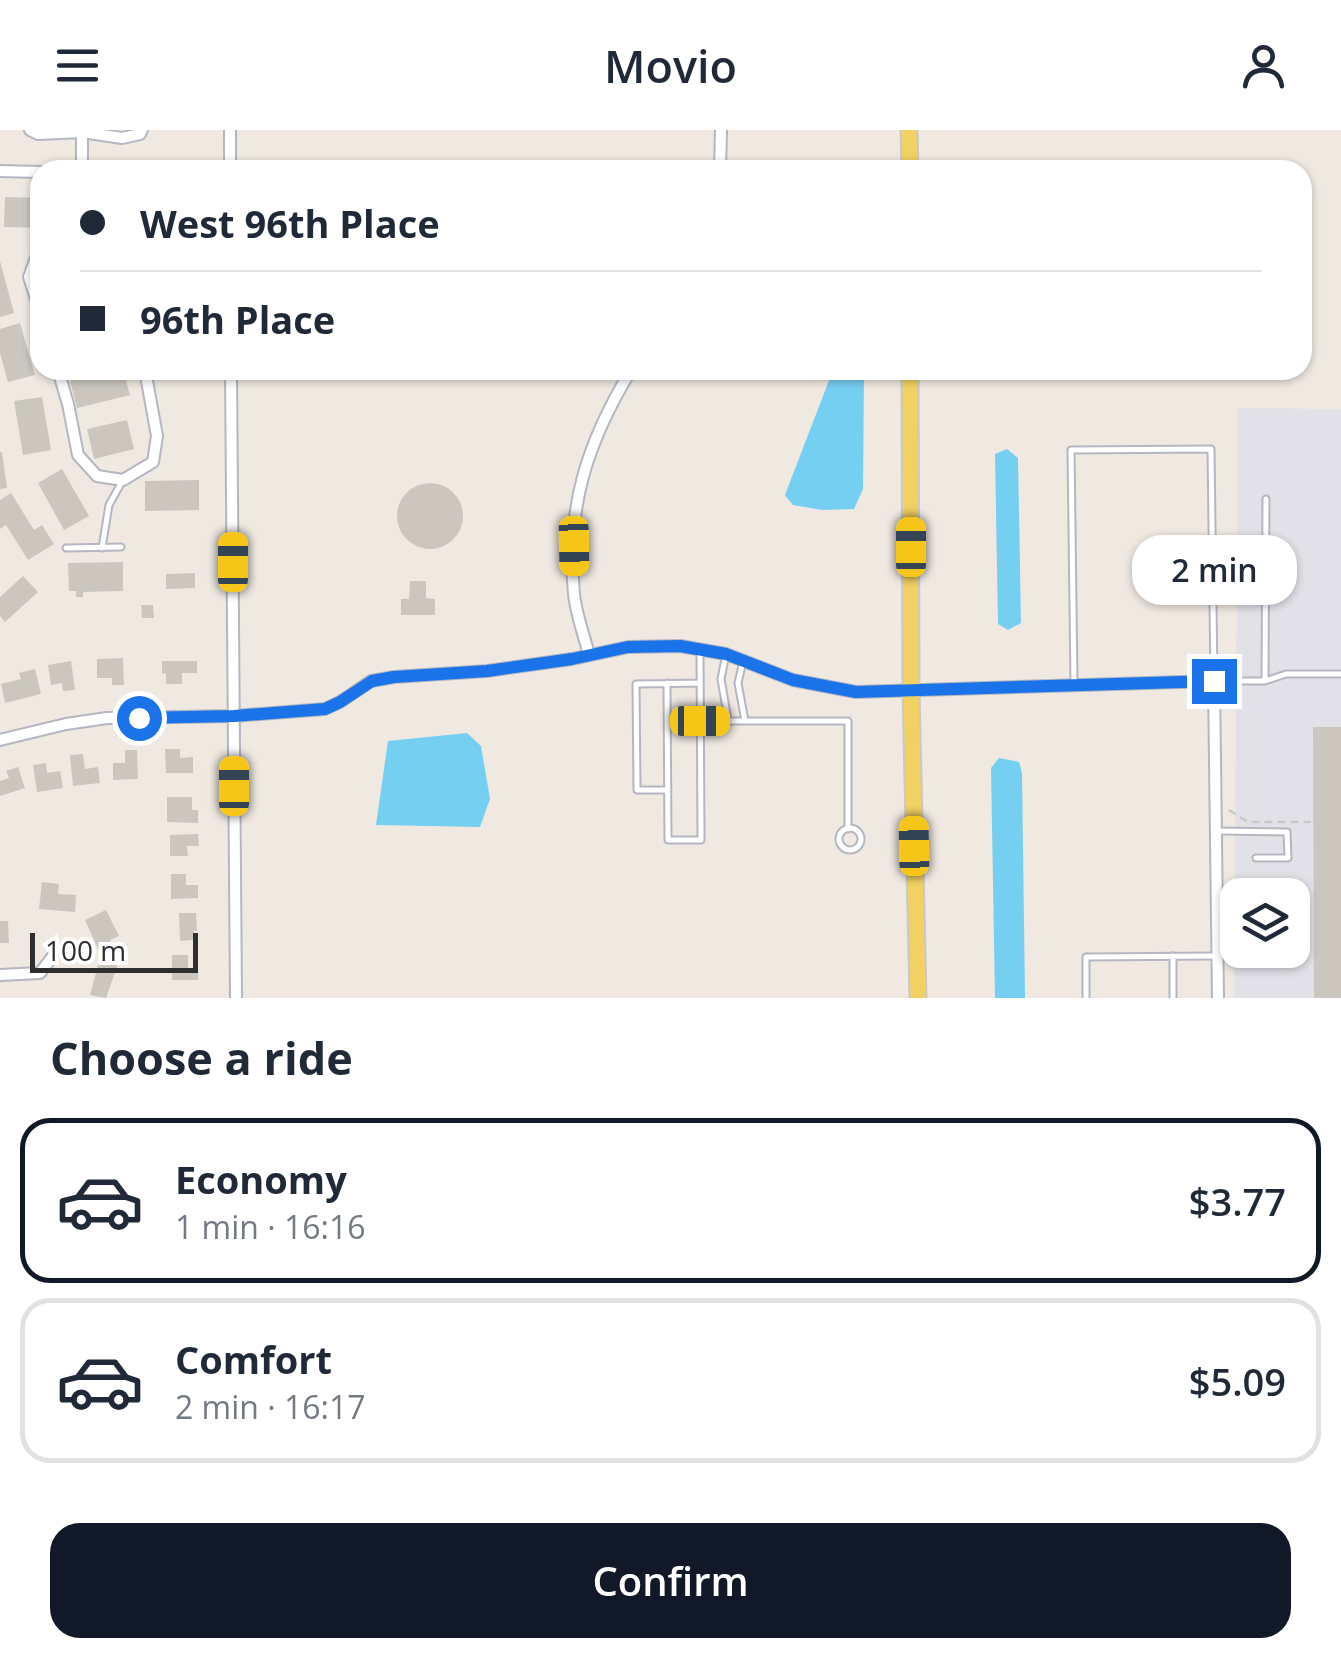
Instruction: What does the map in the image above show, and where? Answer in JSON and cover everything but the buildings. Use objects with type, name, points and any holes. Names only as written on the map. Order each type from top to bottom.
[{"type":"main road","points":[[910,130],[910,160]]},
{"type":"main road","points":[[910,380],[911,691],[918,998]]},
{"type":"street","points":[[30,130],[38,134],[82,132],[122,138],[142,130]]},
{"type":"street","points":[[230,130],[230,160]]},
{"type":"street","points":[[720,160],[721,130]]},
{"type":"street","points":[[82,132],[82,160]]},
{"type":"street","points":[[0,171],[30,172]]},
{"type":"street","points":[[61,380],[78,455],[97,476],[123,480],[153,462],[157,436],[147,380]]},
{"type":"street","points":[[231,380],[236,998]]},
{"type":"street","points":[[589,655],[574,596],[576,504],[584,466],[598,430],[626,380]]},
{"type":"street","points":[[0,740],[107,718],[234,716],[325,709],[372,681],[487,671],[628,647],[680,646],[726,654],[793,680],[856,692],[1214,681],[1218,998]]},
{"type":"street","points":[[0,974],[40,973],[53,956]]},
{"type":"lane","points":[[1074,686],[1072,450],[1211,450],[1214,681],[1265,681],[1286,674],[1341,674]]},
{"type":"lane","points":[[102,548],[109,505],[123,480]]},
{"type":"lane","points":[[1265,681],[1266,499]]},
{"type":"lane","points":[[66,548],[121,547]]},
{"type":"lane","points":[[667,684],[668,840],[700,840],[700,650]]},
{"type":"lane","points":[[726,654],[721,679],[728,721]]},
{"type":"lane","points":[[743,661],[738,684],[745,721]]},
{"type":"lane","points":[[668,790],[637,790],[636,684],[700,683]]},
{"type":"lane","points":[[700,721],[848,721],[848,828]]},
{"type":"lane","points":[[848,828],[860,836],[858,846],[852,850],[839,841],[848,828]]},
{"type":"lane","points":[[1217,830],[1287,832],[1288,858],[1256,858]]},
{"type":"lane","points":[[1173,956],[1173,998]]},
{"type":"lane","points":[[1086,998],[1086,957],[1218,956]]},
{"type":"path","points":[[1229,810],[1248,822],[1312,822]]},
{"type":"shaded area","points":[[1238,408],[1341,409],[1341,998],[1234,998],[1234,968],[1310,968],[1310,878],[1235,878]]},
{"type":"water","points":[[829,380],[864,380],[863,489],[854,509],[822,510],[793,505],[785,495]]},
{"type":"water","points":[[1007,449],[1018,458],[1021,623],[1008,630],[998,624],[995,454]]},
{"type":"water","points":[[467,733],[481,746],[490,799],[480,827],[376,825],[388,741]]},
{"type":"water","points":[[999,758],[1019,762],[1022,773],[1025,998],[995,998],[991,768]]},
{"type":"route","points":[[139,718],[325,709],[372,681],[487,671],[628,647],[680,646],[726,654],[793,680],[856,692],[1214,681]]}]
